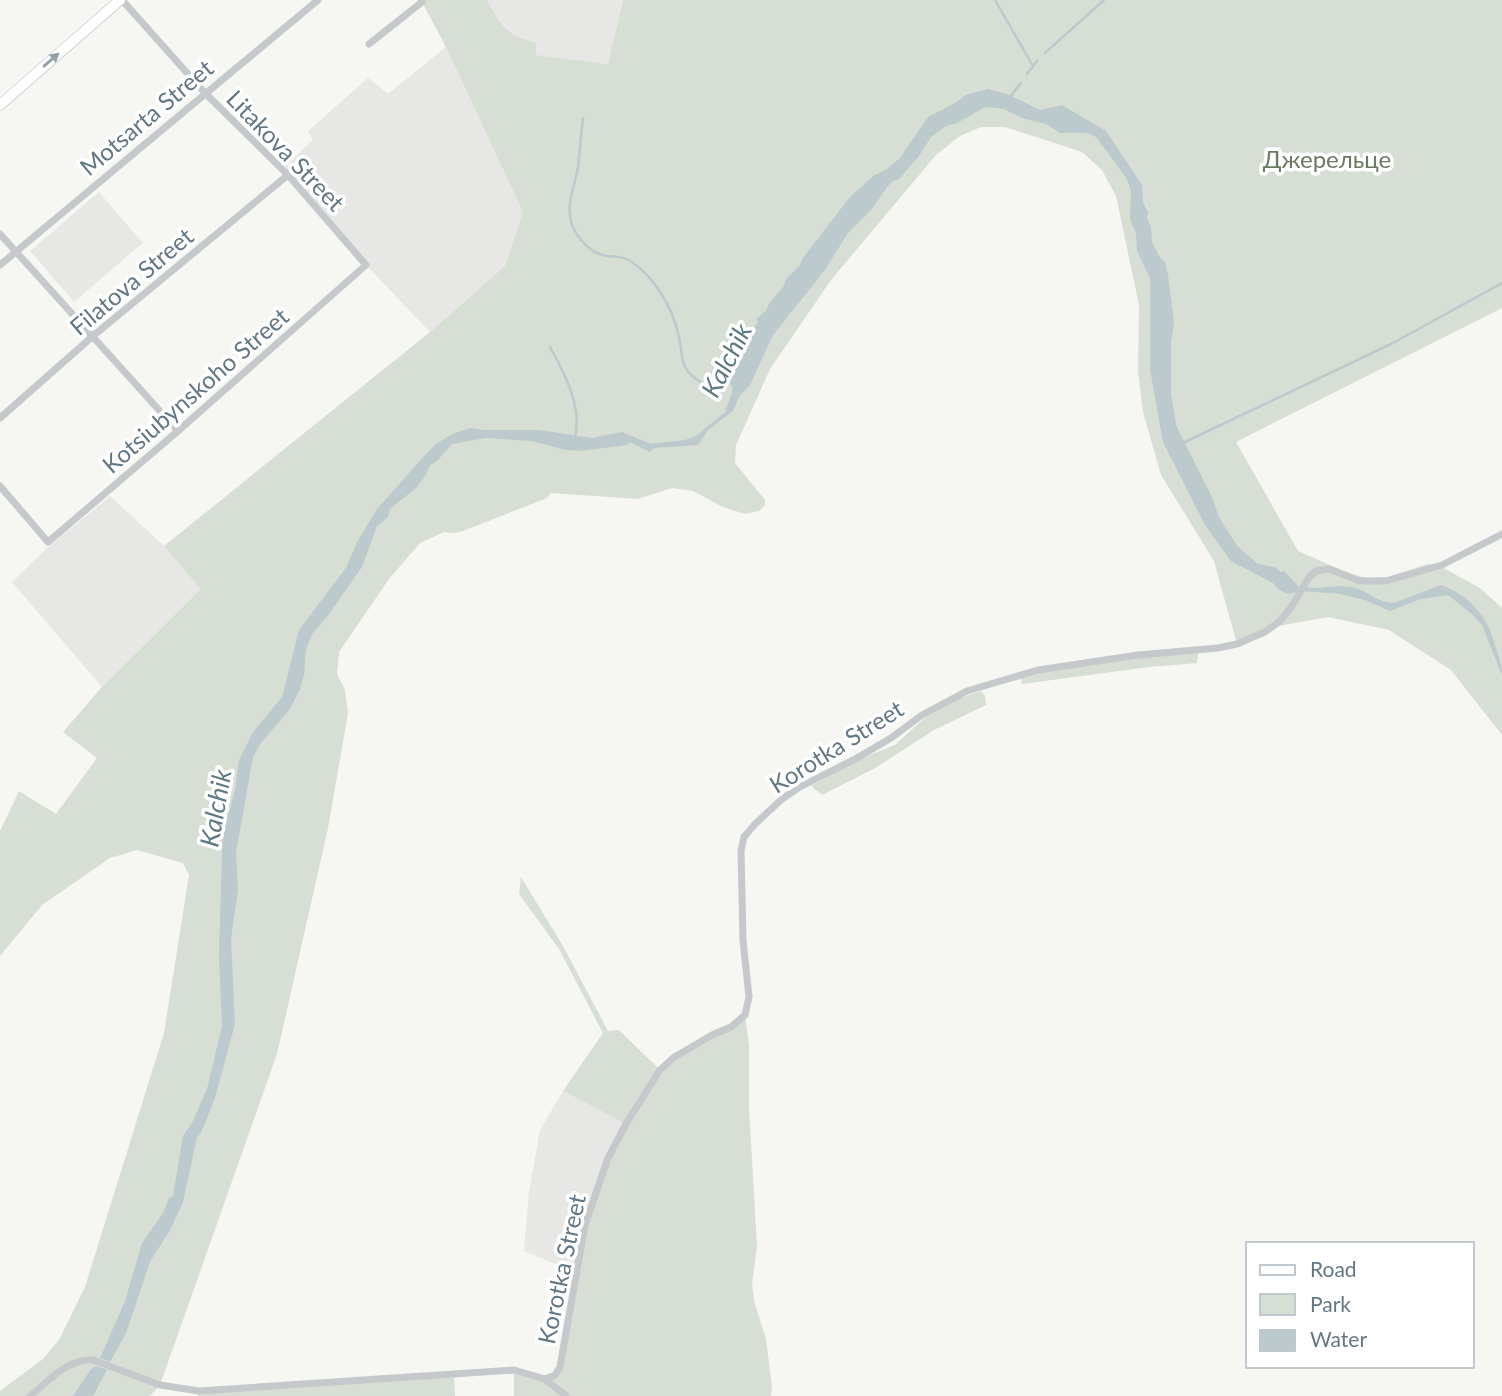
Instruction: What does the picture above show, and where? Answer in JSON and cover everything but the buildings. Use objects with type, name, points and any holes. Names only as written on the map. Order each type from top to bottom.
[{"type":"main road","points":[[0,105],[121,0]]},
{"type":"street","name":"Litakova Street","points":[[121,0],[205,93],[288,175],[366,265]]},
{"type":"street","name":"Motsarta Street","points":[[0,265],[318,0]]},
{"type":"street","points":[[369,44],[421,1]]},
{"type":"street","name":"Filatova Street","points":[[0,418],[93,336],[288,175]]},
{"type":"street","points":[[0,234],[178,431]]},
{"type":"street","name":"Kotsiubynskoho Street","points":[[0,486],[48,542],[366,265]]},
{"type":"street","name":"Korotka Street","points":[[545,1379],[555,1375],[560,1367],[585,1225],[608,1158],[626,1124],[667,1064],[691,1046],[740,1022],[749,1006],[741,851],[744,837],[755,824],[798,788],[857,758],[922,715],[967,691],[1038,670],[1149,653],[1237,644],[1255,638],[1273,627],[1287,613],[1312,573],[1322,569],[1337,571],[1352,579],[1370,582],[1404,576],[1448,563],[1502,534]]},
{"type":"street","points":[[30,1396],[70,1364],[86,1359],[160,1385],[199,1391],[514,1370],[545,1379],[566,1396]]},
{"type":"shaded area","points":[[487,0],[623,0],[608,64],[535,55],[536,43],[512,36],[501,25]]},
{"type":"shaded area","points":[[446,47],[523,212],[505,266],[430,332],[366,265],[282,169],[313,140],[308,131],[368,78],[388,94]]},
{"type":"shaded area","points":[[99,192],[143,243],[74,302],[30,251]]},
{"type":"shaded area","points":[[110,496],[164,546],[202,589],[102,687],[12,582],[46,549]]},
{"type":"shaded area","points":[[563,1091],[626,1124],[575,1272],[524,1251],[529,1192],[540,1130]]},
{"type":"green space","name":"Джерельце","points":[[421,0],[487,0],[506,29],[536,43],[536,55],[608,64],[623,0],[1502,0],[1502,308],[1236,442],[1298,551],[1366,578],[1387,577],[1428,564],[1438,565],[1480,588],[1502,608],[1502,735],[1451,670],[1389,630],[1328,617],[1273,627],[1237,644],[1214,561],[1161,475],[1143,412],[1138,371],[1139,305],[1116,196],[1102,170],[1082,152],[1005,127],[981,127],[960,136],[936,155],[831,280],[770,369],[736,445],[735,463],[765,500],[765,505],[759,511],[745,514],[723,507],[693,491],[672,488],[638,499],[551,493],[547,498],[463,531],[444,532],[420,543],[389,579],[339,652],[337,674],[345,690],[348,713],[328,828],[277,1054],[160,1385],[150,1396],[0,1396],[0,1391],[43,1359],[59,1340],[85,1287],[164,1033],[189,875],[183,863],[137,850],[110,858],[42,905],[0,956],[0,831],[19,791],[56,814],[97,758],[63,732],[102,687],[201,589],[164,546],[430,332],[505,266],[523,212],[446,47]]},
{"type":"green space","points":[[1199,649],[1197,663],[1022,684],[1021,675]]},
{"type":"green space","points":[[981,691],[986,705],[934,730],[875,768],[822,795],[811,786],[860,759],[895,745],[928,715],[954,700]]},
{"type":"green space","points":[[521,877],[563,946],[608,1031],[619,1030],[660,1070],[745,1015],[749,1045],[749,1108],[757,1247],[752,1284],[754,1301],[766,1339],[771,1396],[514,1396],[514,1370],[545,1379],[560,1367],[575,1272],[596,1192],[626,1124],[563,1091],[603,1033],[559,949],[519,894]]},
{"type":"green space","points":[[454,1375],[455,1396],[198,1396],[199,1391]]},
{"type":"water","points":[[988,89],[1007,94],[1040,110],[1062,105],[1106,131],[1142,185],[1152,242],[1165,262],[1168,275],[1174,322],[1171,343],[1171,394],[1176,425],[1212,497],[1219,517],[1237,546],[1258,564],[1284,571],[1299,587],[1296,592],[1288,594],[1279,590],[1273,583],[1231,561],[1205,525],[1163,442],[1150,369],[1150,278],[1137,251],[1136,233],[1130,220],[1131,190],[1127,179],[1096,137],[1087,133],[1060,133],[1046,124],[1022,118],[1004,109],[985,107],[957,123],[946,126],[931,137],[919,156],[898,180],[888,186],[871,210],[848,233],[825,270],[773,335],[750,385],[739,397],[733,411],[708,430],[698,445],[654,448],[650,452],[630,442],[626,445],[581,451],[531,441],[486,438],[452,444],[430,465],[416,488],[390,509],[388,517],[377,526],[362,567],[312,634],[306,650],[300,689],[290,709],[260,744],[253,757],[236,852],[238,890],[231,939],[235,1024],[215,1098],[197,1137],[183,1202],[170,1230],[150,1262],[126,1333],[110,1362],[100,1358],[125,1301],[142,1243],[163,1213],[169,1198],[173,1196],[183,1136],[207,1089],[222,1026],[219,955],[223,835],[235,790],[239,760],[253,732],[282,697],[299,630],[346,568],[357,542],[377,509],[436,444],[452,434],[471,428],[539,430],[592,438],[622,432],[651,444],[696,436],[725,412],[732,392],[732,386],[726,379],[742,346],[758,322],[756,319],[766,311],[786,279],[800,265],[850,197],[873,176],[900,158],[928,117],[966,95]]},
{"type":"water","points":[[1441,585],[1470,602],[1483,618],[1493,638],[1502,675],[1482,625],[1448,595],[1420,599],[1390,611],[1365,600],[1340,594],[1303,591],[1305,587],[1351,587],[1382,601],[1394,603]]},
{"type":"water","points":[[96,1366],[107,1370],[93,1396],[73,1396],[91,1369]]},
{"type":"waterway","points":[[995,0],[1033,66]]},
{"type":"waterway","points":[[1045,53],[1104,0]]},
{"type":"waterway","points":[[1027,74],[1037,61]]},
{"type":"waterway","points":[[1010,97],[1021,83]]},
{"type":"waterway","name":"Kalchik","points":[[583,118],[578,167],[570,203],[572,225],[590,249],[601,255],[629,260],[648,276],[667,303],[688,372],[702,383],[729,379]]},
{"type":"waterway","points":[[1183,443],[1393,343],[1502,283]]},
{"type":"waterway","points":[[550,347],[567,380],[575,405],[577,417],[574,440]]}]
